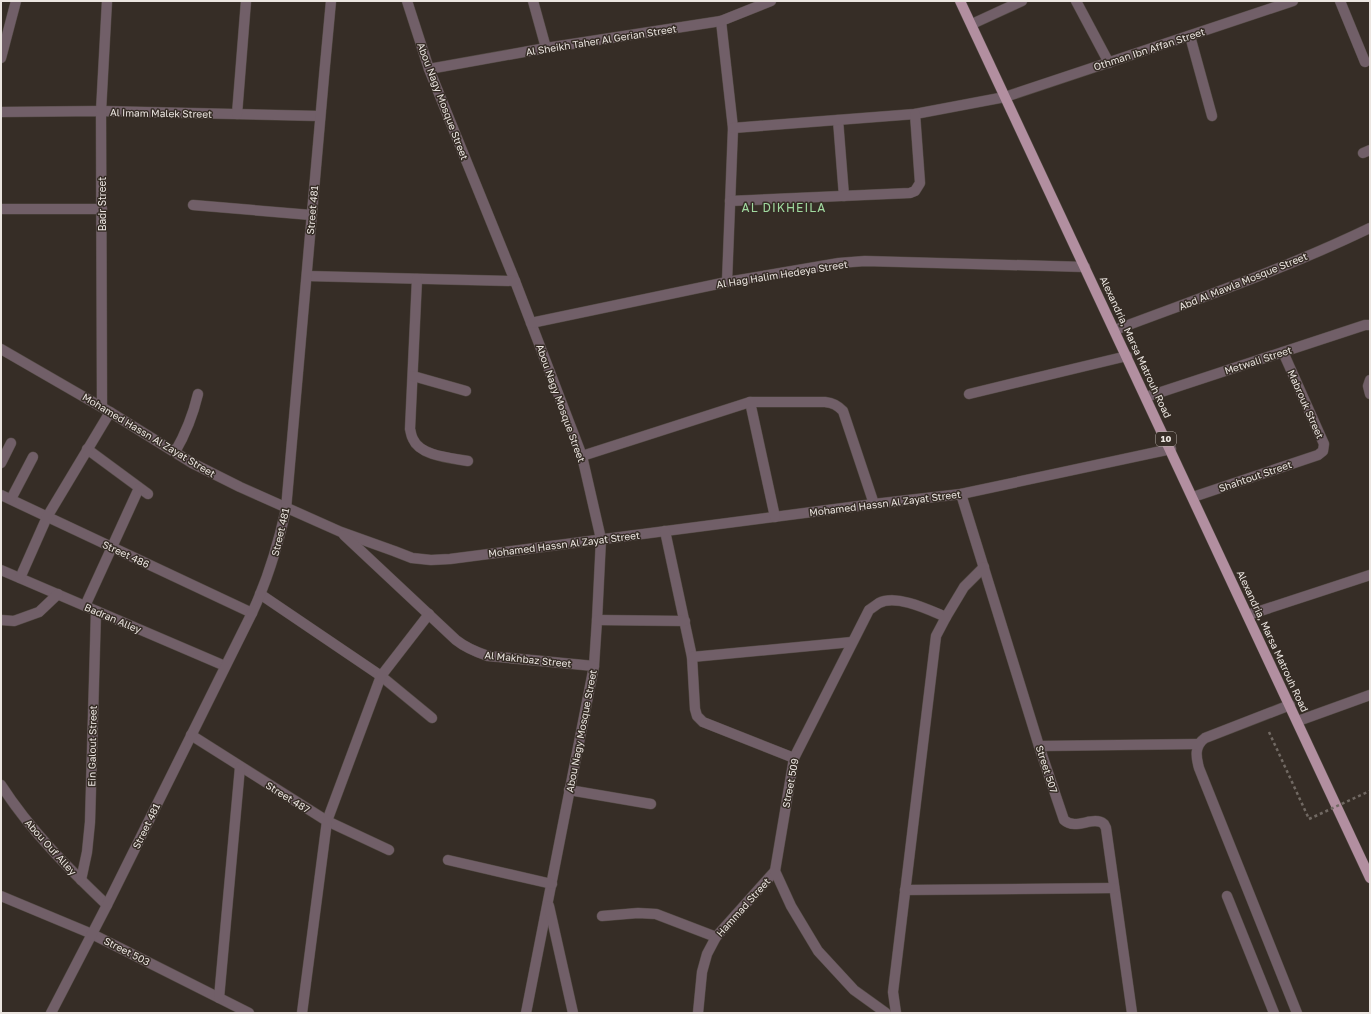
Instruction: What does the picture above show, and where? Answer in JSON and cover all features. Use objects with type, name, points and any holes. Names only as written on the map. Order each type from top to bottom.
[{"type":"main road","name":"Alexandria, Marsa Matrouh Road","points":[[960,1],[1171,449],[1370,878]]},
{"type":"street","points":[[1,58],[16,1]]},
{"type":"street","name":"Badr Street","points":[[106,409],[102,209],[102,111],[107,1]]},
{"type":"street","points":[[237,114],[246,1]]},
{"type":"street","name":"Street 481","points":[[52,1013],[252,613],[271,567],[280,538],[286,508],[331,1]]},
{"type":"street","name":"Abou Nagy Mosque Street","points":[[407,1],[429,69],[515,281],[582,456],[601,539],[594,666],[526,1013]]},
{"type":"street","points":[[533,1],[546,48]]},
{"type":"street","name":"Al Sheikh Taher Al Gerian Street","points":[[429,69],[546,48],[721,21],[771,1]]},
{"type":"street","points":[[972,24],[1022,1]]},
{"type":"street","points":[[1076,1],[1109,63]]},
{"type":"street","name":"Othman Ibn Affan Street","points":[[733,128],[915,114],[1005,97],[1293,1]]},
{"type":"street","points":[[1340,1],[1365,62]]},
{"type":"street","points":[[721,21],[733,128],[727,282]]},
{"type":"street","points":[[1190,36],[1212,116]]},
{"type":"street","name":"Al Imam Malek Street","points":[[1,112],[102,111],[320,116]]},
{"type":"street","points":[[730,201],[910,193],[918,188],[920,183],[915,114]]},
{"type":"street","points":[[838,120],[844,196]]},
{"type":"street","points":[[193,205],[311,215]]},
{"type":"street","points":[[1,209],[102,209]]},
{"type":"street","name":"Abd Al Mawla Mosque Street","points":[[1115,330],[1259,276],[1370,228]]},
{"type":"street","name":"Al Hag Halim Hedeya Street","points":[[531,323],[727,282],[826,265],[865,261],[1085,267]]},
{"type":"street","points":[[307,276],[515,281]]},
{"type":"street","points":[[418,279],[410,429],[413,440],[419,448],[429,453],[468,461]]},
{"type":"street","name":"Metwali Street","points":[[1146,397],[1365,325],[1370,326]]},
{"type":"street","name":"Mohamed Hassn Al Zayat Street","points":[[1,349],[106,409],[192,463],[240,488],[341,532],[412,558],[431,560],[450,559],[961,494],[1171,449]]},
{"type":"street","name":"Mabrouk Street","points":[[1283,352],[1324,444],[1323,451],[1318,455]]},
{"type":"street","points":[[969,394],[1127,356]]},
{"type":"street","points":[[413,376],[466,391]]},
{"type":"street","points":[[175,452],[186,434],[198,394]]},
{"type":"street","points":[[582,456],[750,402],[832,403],[843,411],[874,504]]},
{"type":"street","points":[[750,402],[775,517]]},
{"type":"street","points":[[20,578],[47,516],[87,450],[106,409]]},
{"type":"street","points":[[1,463],[11,443]]},
{"type":"street","points":[[87,450],[148,494]]},
{"type":"street","name":"Shahtout Street","points":[[1192,497],[1318,455]]},
{"type":"street","points":[[11,500],[33,457]]},
{"type":"street","points":[[85,606],[139,488]]},
{"type":"street","name":"Street 507","points":[[961,494],[1064,820],[1073,825],[1097,821],[1104,824],[1132,1013]]},
{"type":"street","name":"Street 486","points":[[1,495],[252,613]]},
{"type":"street","points":[[665,531],[692,657],[695,709],[697,716],[703,722],[794,758]]},
{"type":"street","name":"Al Makhbaz Street","points":[[341,532],[456,640],[476,653],[488,656],[594,666]]},
{"type":"street","points":[[896,1013],[893,992],[936,636],[964,587],[984,567]]},
{"type":"street","name":"Badran Alley","points":[[1,570],[226,666]]},
{"type":"street","points":[[1248,615],[1370,575]]},
{"type":"street","points":[[1,620],[14,621],[39,612],[58,594]]},
{"type":"street","points":[[260,594],[381,676],[432,718]]},
{"type":"street","name":"Street 509","points":[[775,871],[794,758],[869,610],[880,603],[892,600],[906,602],[946,617]]},
{"type":"street","name":"Ein Galout Street","points":[[80,880],[87,852],[90,822],[96,610]]},
{"type":"street","points":[[302,1013],[327,822],[381,676],[429,614]]},
{"type":"street","points":[[597,620],[685,621]]},
{"type":"street","points":[[692,657],[852,642]]},
{"type":"street","points":[[1298,721],[1370,695]]},
{"type":"street","points":[[1290,705],[1205,738],[1196,750],[1196,757],[1199,768],[1296,1013]]},
{"type":"street","name":"Street 487","points":[[191,736],[327,822],[389,850]]},
{"type":"street","points":[[1040,746],[1199,744]]},
{"type":"street","points":[[219,998],[240,767]]},
{"type":"street","name":"Abou Ouf Alley","points":[[1,785],[53,851],[80,880],[107,905]]},
{"type":"street","points":[[569,790],[651,804]]},
{"type":"street","points":[[448,860],[552,884]]},
{"type":"street","points":[[775,871],[791,906],[818,951],[854,990],[886,1013]]},
{"type":"street","name":"Hammad Street","points":[[698,1013],[702,972],[707,954],[716,937],[775,871]]},
{"type":"street","points":[[905,890],[1114,888]]},
{"type":"street","name":"Street 503","points":[[1,896],[92,934],[249,1013]]},
{"type":"street","points":[[1227,896],[1274,1013]]},
{"type":"street","points":[[548,902],[573,1013]]},
{"type":"street","points":[[602,916],[638,913],[656,914],[716,937]]},
{"type":"path","points":[[1263,716],[1310,818],[1370,791]]},
{"type":"district","name":"AL DIKHEILA","points":[[784,208]]}]
